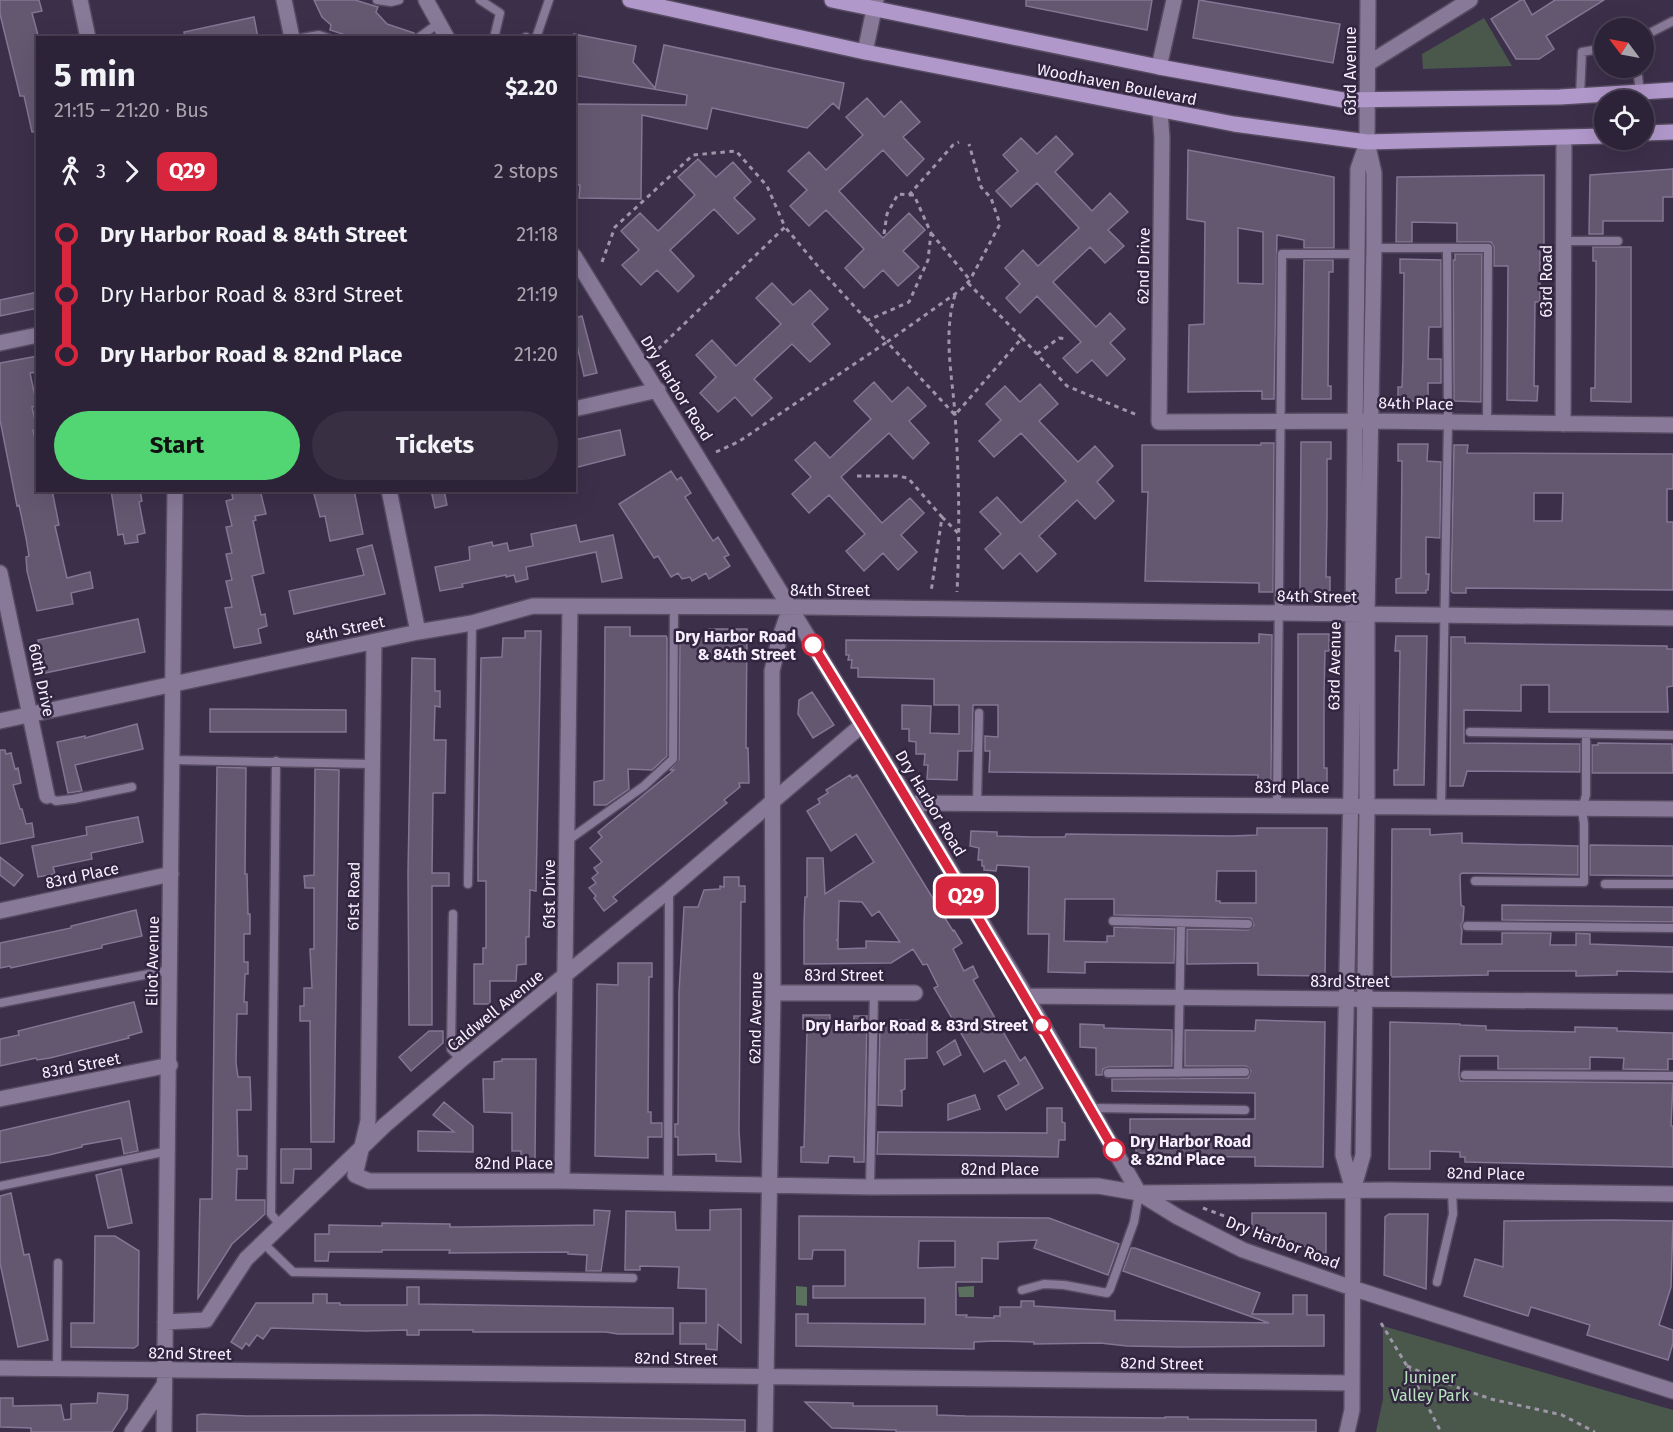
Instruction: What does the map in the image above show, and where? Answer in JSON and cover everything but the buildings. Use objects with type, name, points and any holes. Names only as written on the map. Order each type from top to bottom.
[{"type":"main road","name":"Woodhaven Boulevard","points":[[630,0],[865,52],[1234,124],[1367,142],[1594,137]]},
{"type":"main road","name":"Woodhaven Boulevard","points":[[832,0],[875,5],[1159,68],[1343,100],[1594,95]]},
{"type":"main road","name":"Woodhaven Boulevard","points":[[1654,91],[1673,90]]},
{"type":"main road","points":[[1654,133],[1673,132]]},
{"type":"street","points":[[80,0],[88,36]]},
{"type":"street","points":[[284,0],[292,36]]},
{"type":"street","points":[[426,0],[446,36]]},
{"type":"street","points":[[1159,68],[1174,0]]},
{"type":"street","name":"63rd Avenue","points":[[1353,1190],[1343,1155],[1350,805],[1371,421],[1374,173],[1367,142],[1368,0]]},
{"type":"street","points":[[1369,63],[1470,0]]},
{"type":"street","points":[[865,52],[875,5]]},
{"type":"street","name":"62nd Drive","points":[[1159,422],[1162,150],[1160,111]]},
{"type":"street","name":"63rd Road","points":[[1563,424],[1564,138]]},
{"type":"street","name":"63rd Avenue","points":[[1347,1432],[1352,1410],[1353,1190],[1363,1155],[1367,806],[1354,421],[1358,169],[1367,142]]},
{"type":"street","name":"Dry Harbor Road","points":[[576,259],[910,803],[1026,996],[1139,1193],[1178,1217],[1243,1250],[1352,1288],[1673,1391]]},
{"type":"street","points":[[0,342],[36,334]]},
{"type":"street","points":[[576,409],[658,390]]},
{"type":"street","name":"84th Place","points":[[1159,422],[1371,421],[1673,425]]},
{"type":"street","name":"Eliot Avenue","points":[[164,1432],[175,492]]},
{"type":"street","points":[[388,492],[417,632]]},
{"type":"street","name":"60th Drive","points":[[0,573],[47,796]]},
{"type":"street","name":"84th Street","points":[[0,721],[472,622],[533,606],[1673,618]]},
{"type":"street","name":"61st Drive","points":[[562,1181],[570,607]]},
{"type":"street","name":"62nd Avenue","points":[[765,1432],[773,993],[772,671],[790,608]]},
{"type":"street","name":"61st Road","points":[[362,1149],[368,1121],[374,642]]},
{"type":"street","name":"Caldwell Avenue","points":[[165,1322],[206,1320],[246,1258],[385,1125],[669,890],[862,725]]},
{"type":"street","name":"83rd Place","points":[[910,803],[1673,809]]},
{"type":"street","name":"83rd Place","points":[[0,910],[171,874]]},
{"type":"street","name":"83rd Street","points":[[773,993],[915,993]]},
{"type":"street","name":"83rd Street","points":[[1026,996],[1673,1002]]},
{"type":"street","name":"83rd Street","points":[[0,1099],[170,1065]]},
{"type":"street","name":"82nd Place","points":[[362,1149],[355,1175],[369,1180],[870,1187],[1098,1186],[1139,1193],[1353,1190],[1673,1194]]},
{"type":"street","name":"82nd Street","points":[[0,1368],[57,1369],[164,1378],[766,1377],[1352,1383]]},
{"type":"street","points":[[132,1432],[164,1378]]},
{"type":"lane","points":[[377,0],[391,2],[399,0]]},
{"type":"lane","points":[[480,0],[504,14],[498,33]]},
{"type":"lane","points":[[536,36],[549,0]]},
{"type":"lane","points":[[530,20],[540,22]]},
{"type":"lane","points":[[1654,31],[1673,21]]},
{"type":"lane","points":[[421,36],[439,23]]},
{"type":"lane","points":[[1580,96],[1582,52],[1594,50]]},
{"type":"lane","points":[[1564,241],[1618,241]]},
{"type":"lane","points":[[1374,248],[1488,248],[1487,423]]},
{"type":"lane","points":[[1441,807],[1448,422],[1447,249]]},
{"type":"lane","points":[[1277,805],[1282,254],[1357,254]]},
{"type":"lane","points":[[567,841],[644,786],[672,759],[674,607]]},
{"type":"lane","points":[[468,884],[472,622]]},
{"type":"lane","points":[[977,803],[979,713]]},
{"type":"lane","points":[[1470,732],[1673,735]]},
{"type":"lane","points":[[1475,881],[1584,882],[1582,809],[1586,795],[1586,734]]},
{"type":"lane","points":[[172,760],[372,764]]},
{"type":"lane","points":[[276,761],[271,1214],[280,1226]]},
{"type":"lane","points":[[47,796],[56,801],[73,800],[132,787]]},
{"type":"lane","points":[[1605,884],[1673,884]]},
{"type":"lane","points":[[668,1184],[669,890]]},
{"type":"lane","points":[[453,914],[451,1049],[461,1060]]},
{"type":"lane","points":[[1113,921],[1248,924]]},
{"type":"lane","points":[[1178,1072],[1180,924]]},
{"type":"lane","points":[[1467,926],[1673,928]]},
{"type":"lane","points":[[0,1003],[169,970]]},
{"type":"lane","points":[[870,1187],[874,993]]},
{"type":"lane","points":[[1108,1073],[1245,1072]]},
{"type":"lane","points":[[1465,1075],[1673,1076]]},
{"type":"lane","points":[[1090,1108],[1245,1110]]},
{"type":"lane","points":[[0,1186],[168,1151]]},
{"type":"lane","points":[[1437,1282],[1453,1214],[1452,1191]]},
{"type":"lane","points":[[1022,1290],[1044,1284],[1064,1285],[1107,1293],[1134,1222],[1139,1193]]},
{"type":"lane","points":[[263,1243],[293,1272],[633,1278]]},
{"type":"lane","points":[[57,1369],[58,1263]]},
{"type":"path","points":[[909,195],[953,145],[959,142]]},
{"type":"path","points":[[716,452],[738,442],[887,342],[956,294],[969,282],[1000,224],[991,198],[981,187],[969,144]]},
{"type":"path","points":[[602,262],[615,227],[693,155],[736,151],[766,186],[785,227],[866,321],[955,415]]},
{"type":"path","points":[[884,234],[887,214],[898,194],[914,195],[931,233],[969,282],[1066,386],[1137,415]]},
{"type":"path","points":[[655,352],[785,227]]},
{"type":"path","points":[[866,321],[909,302],[928,260],[931,233]]},
{"type":"path","points":[[956,294],[951,308],[949,346],[955,415],[960,535],[957,592]]},
{"type":"path","points":[[955,415],[1022,338]]},
{"type":"path","points":[[1036,354],[1059,338],[1067,339]]},
{"type":"path","points":[[857,476],[908,478],[960,535]]},
{"type":"path","points":[[931,592],[942,517]]},
{"type":"path","points":[[1200,1207],[1235,1220]]},
{"type":"path","points":[[1381,1323],[1442,1432]]},
{"type":"path","points":[[1407,1366],[1491,1399],[1563,1415],[1596,1432]]},
{"type":"green space","points":[[1484,18],[1512,66],[1423,69],[1422,54]]},
{"type":"green space","name":"Juniper Valley Park","points":[[1383,1326],[1673,1410],[1673,1432],[1376,1432],[1383,1399]]},
{"type":"shaded area","points":[[796,1286],[807,1287],[807,1306],[796,1305]]},
{"type":"shaded area","points":[[974,1286],[974,1297],[959,1297],[958,1287]]},
{"type":"bus line","name":"Q29","points":[[813,645],[1026,996],[1114,1150]]},
{"type":"place","name":"Dry Harbor Road & 84th Street","points":[[813,645]]},
{"type":"place","name":"Dry Harbor Road & 83rd Street","points":[[1042,1025]]},
{"type":"place","name":"Dry Harbor Road & 82nd Place","points":[[1114,1150]]}]
